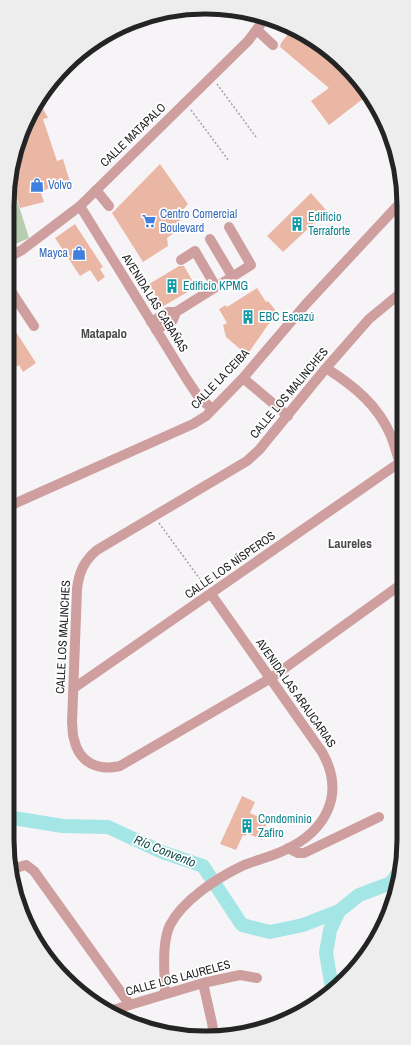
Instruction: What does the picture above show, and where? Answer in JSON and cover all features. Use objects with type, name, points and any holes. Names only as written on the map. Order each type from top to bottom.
[{"type":"street","name":"CALLE MATAPALO","points":[[14,254],[22,250],[80,206],[248,41],[262,23]]},
{"type":"street","points":[[257,30],[272,45]]},
{"type":"street","points":[[96,190],[109,206]]},
{"type":"street","name":"AVENIDA LAS CABAÑAS","points":[[80,206],[200,400],[213,409]]},
{"type":"street","name":"CALLE LA CEIBA","points":[[14,504],[193,424],[206,416],[243,378],[306,304],[397,206]]},
{"type":"street","points":[[154,326],[168,312],[176,312],[251,265],[229,227]]},
{"type":"street","points":[[210,239],[232,276]]},
{"type":"street","points":[[181,260],[195,251],[216,286]]},
{"type":"street","points":[[14,296],[34,326]]},
{"type":"street","name":"CALLE LOS MALINCHES","points":[[397,296],[370,319],[326,368],[259,450],[247,461],[97,550],[86,560],[80,574],[77,589],[72,723],[74,739],[79,751],[88,762],[97,767],[109,768],[120,766],[271,678],[397,587]]},
{"type":"street","points":[[326,368],[346,381],[364,396],[378,413],[391,436],[397,456]]},
{"type":"street","points":[[243,378],[288,416]]},
{"type":"street","name":"CALLE LOS NÍSPEROS","points":[[74,688],[397,464]]},
{"type":"street","name":"AVENIDA LAS ARAUCARIAS","points":[[165,994],[164,958],[168,929],[185,906],[203,890],[220,879],[243,866],[288,848],[311,833],[322,821],[331,800],[332,786],[329,767],[324,756],[211,594]]},
{"type":"street","points":[[288,848],[298,853],[304,853],[379,817]]},
{"type":"street","points":[[16,867],[26,865],[34,871],[130,1005]]},
{"type":"street","name":"CALLE LOS LAURELES","points":[[117,1009],[203,983],[240,974],[257,978]]},
{"type":"street","points":[[203,983],[213,1031]]},
{"type":"path","points":[[212,77],[256,137]]},
{"type":"path","points":[[186,103],[229,161]]},
{"type":"path","points":[[154,517],[211,594]]},
{"type":"green space","points":[[14,191],[29,238],[14,245]]},
{"type":"building","points":[[289,33],[312,46],[341,70],[364,98],[329,125],[311,101],[329,88],[280,47],[281,43]]},
{"type":"building","points":[[42,107],[48,118],[43,119],[57,161],[63,159],[70,182],[50,187],[41,193],[44,202],[20,208],[14,190],[18,168],[24,144]]},
{"type":"building","name":"Centro Comercial Boulevard","points":[[160,164],[188,204],[182,211],[178,230],[167,238],[168,246],[143,262],[112,213]]},
{"type":"building","name":"Edificio Terraforte","points":[[311,193],[327,211],[283,252],[267,236]]},
{"type":"building","name":"Mayca","points":[[75,224],[103,267],[100,269],[105,277],[98,282],[90,270],[80,276],[55,238]]},
{"type":"building","name":"Edificio KPMG","points":[[179,266],[184,266],[196,287],[162,307],[149,284]]},
{"type":"building","name":"EBC Escazú","points":[[257,288],[266,302],[268,301],[277,312],[247,355],[226,337],[223,325],[227,323],[219,309],[226,305],[227,307]]},
{"type":"building","points":[[14,329],[36,363],[23,372],[19,365],[14,368]]},
{"type":"building","name":"Condominio Zafiro","points":[[242,796],[255,802],[250,813],[268,821],[262,840],[247,833],[246,836],[243,835],[236,850],[220,844]]},
{"type":"waterway","name":"Río Convento","points":[[14,818],[63,826],[108,827],[162,852],[203,866],[242,925],[270,932],[303,925],[339,911]]},
{"type":"waterway","name":"Río Convento","points":[[331,984],[326,953],[330,930],[339,911],[359,895],[392,882]]},
{"type":"place","name":"Volvo","points":[[37,185]]},
{"type":"place","name":"Centro Comercial Boulevard","points":[[149,221]]},
{"type":"place","name":"Edificio Terraforte","points":[[297,224]]},
{"type":"place","name":"Mayca","points":[[79,253]]},
{"type":"place","name":"Edificio KPMG","points":[[172,286]]},
{"type":"place","name":"EBC Escazú","points":[[248,317]]},
{"type":"place","name":"Condominio Zafiro","points":[[247,826]]},
{"type":"district","name":"Matapalo","points":[[104,333]]},
{"type":"district","name":"Laureles","points":[[350,543]]}]
